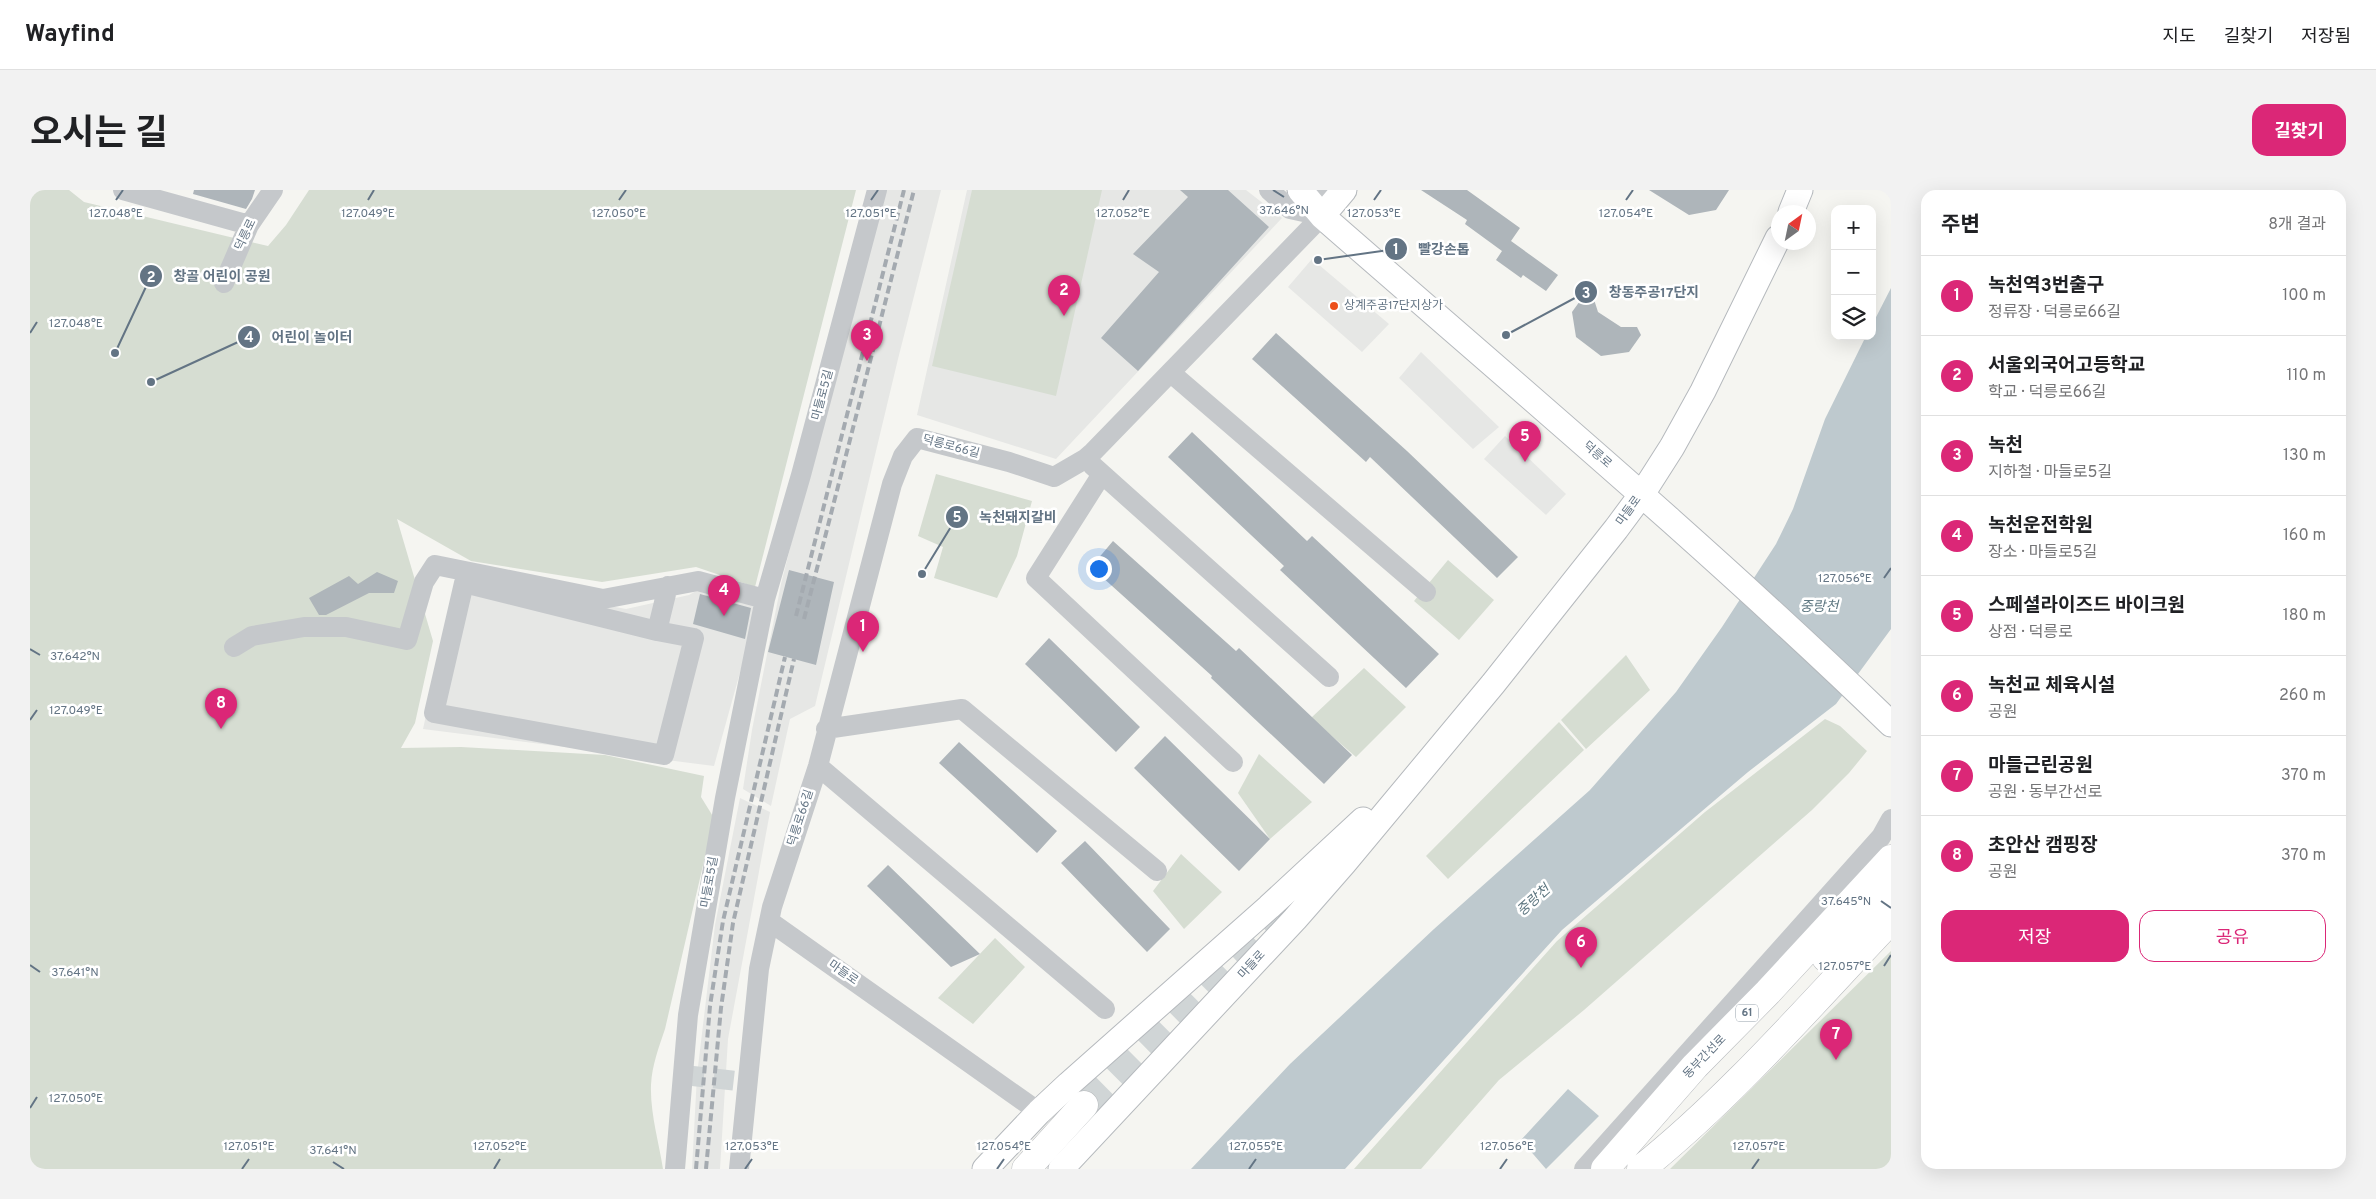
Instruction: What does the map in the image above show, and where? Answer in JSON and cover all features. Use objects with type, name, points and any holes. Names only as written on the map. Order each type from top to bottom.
[{"type":"highway","name":"동부간선로","points":[[1605,1169],[1695,1066],[1780,979],[1891,859]]},
{"type":"highway","name":"동부간선로","points":[[1621,1169],[1891,890]]},
{"type":"highway","points":[[1641,1169],[1662,1152],[1750,1067],[1891,920]]},
{"type":"highway","points":[[1026,1169],[1084,1105]]},
{"type":"main road","name":"덕릉로","points":[[1300,190],[1322,216],[1642,494],[1802,638],[1891,724]]},
{"type":"main road","points":[[1322,216],[1344,190]]},
{"type":"main road","points":[[1794,205],[1800,190]]},
{"type":"main road","name":"마들로","points":[[1060,1169],[1301,912],[1493,684],[1642,494],[1703,391],[1772,250]]},
{"type":"main road","name":"마들로","points":[[985,1169],[1039,1112],[1269,907],[1435,754]]},
{"type":"main road","points":[[1148,1015],[1164,1011],[1171,1013],[1180,1021],[1182,1036],[1173,1050]]},
{"type":"street","points":[[123,190],[249,226]]},
{"type":"street","name":"덕릉로","points":[[224,283],[249,226],[273,190]]},
{"type":"street","name":"마들로5길","points":[[675,1169],[688,1015],[725,798],[765,599],[804,466],[877,190]]},
{"type":"street","points":[[1269,190],[1290,209],[1322,216],[1321,190]]},
{"type":"street","name":"덕릉로66길","points":[[739,1169],[758,978],[769,921],[818,766],[826,729],[892,484],[903,456],[917,438],[1009,462],[1054,477],[1085,459],[1171,373],[1322,216]]},
{"type":"street","points":[[1171,373],[1426,592]]},
{"type":"street","points":[[1085,459],[1329,677]]},
{"type":"street","points":[[1102,474],[1036,578],[1233,762]]},
{"type":"street","points":[[234,648],[252,636],[304,627],[346,627],[407,640],[424,582],[435,564],[603,599],[698,581],[765,599]]},
{"type":"street","points":[[464,583],[657,631],[694,638],[664,755],[434,713],[464,583]]},
{"type":"street","points":[[657,631],[668,586]]},
{"type":"street","points":[[826,729],[962,709],[1157,870]]},
{"type":"street","points":[[818,766],[1105,1009]]},
{"type":"street","points":[[1584,1169],[1889,828]]},
{"type":"street","name":"마들로","points":[[769,921],[1039,1112]]},
{"type":"shaded area","points":[[30,190],[69,190],[84,202],[268,246],[286,225],[309,190],[856,190],[755,587],[696,567],[602,582],[471,561],[397,519],[433,641],[415,723],[401,748],[461,747],[605,755],[704,776],[701,797],[714,818],[665,1029],[656,1056],[651,1085],[655,1127],[663,1169],[30,1169]]},
{"type":"shaded area","points":[[881,190],[941,190],[898,359],[815,706],[790,719],[771,806],[743,789],[752,730],[781,584]]},
{"type":"shaded area","points":[[967,190],[1246,190],[1282,218],[1056,459],[917,415]]},
{"type":"shaded area","points":[[972,190],[1102,190],[1056,396],[932,366]]},
{"type":"shaded area","points":[[1312,259],[1389,324],[1362,352],[1288,287]]},
{"type":"shaded area","points":[[1421,352],[1499,427],[1473,449],[1399,378]]},
{"type":"shaded area","points":[[1505,436],[1566,494],[1546,515],[1484,459]]},
{"type":"shaded area","points":[[936,474],[1032,501],[1017,556],[997,598],[934,578],[943,547],[918,536]]},
{"type":"shaded area","points":[[1448,560],[1494,600],[1459,640],[1414,601]]},
{"type":"shaded area","points":[[457,577],[626,609],[689,595],[701,588],[759,604],[714,766],[423,729]]},
{"type":"shaded area","points":[[1626,655],[1650,690],[1586,749],[1561,720]]},
{"type":"shaded area","points":[[1364,668],[1406,707],[1356,757],[1311,718]]},
{"type":"shaded area","points":[[1825,719],[1840,726],[1867,751],[1849,773],[1812,810],[1584,1010],[1499,1080],[1421,1169],[1354,1169],[1557,941],[1705,812]]},
{"type":"shaded area","points":[[1559,722],[1584,750],[1448,879],[1426,856]]},
{"type":"shaded area","points":[[1259,754],[1312,802],[1270,839],[1238,793]]},
{"type":"shaded area","points":[[740,798],[770,812],[728,1039],[720,1169],[692,1169],[697,1075],[715,925]]},
{"type":"shaded area","points":[[1181,854],[1222,892],[1184,929],[1153,891]]},
{"type":"shaded area","points":[[995,938],[1025,967],[973,1024],[938,998]]},
{"type":"shaded area","points":[[1891,951],[1891,1169],[1670,1169]]},
{"type":"water","name":"중랑천","points":[[1891,288],[1891,629],[1836,704],[1748,772],[1562,930],[1345,1169],[1191,1169],[1290,1064],[1434,929],[1590,790],[1676,692],[1722,627],[1776,544],[1793,509],[1825,419],[1864,340],[1876,340],[1876,317]]},
{"type":"water","points":[[1568,1089],[1599,1116],[1546,1169],[1521,1140]]},
{"type":"building","points":[[194,190],[255,190],[246,209],[193,194]]},
{"type":"building","points":[[1180,190],[1228,190],[1269,227],[1138,371],[1101,338],[1159,272],[1133,254],[1188,197]]},
{"type":"building","points":[[1421,190],[1467,190],[1520,228],[1511,241],[1558,275],[1546,291],[1523,275],[1521,278],[1496,260],[1502,251],[1465,224],[1467,220]]},
{"type":"building","points":[[1649,190],[1729,190],[1716,210],[1689,215]]},
{"type":"building","points":[[1590,287],[1598,312],[1621,327],[1637,327],[1641,335],[1629,352],[1601,356],[1576,337],[1572,312]]},
{"type":"building","points":[[1276,333],[1407,451],[1518,557],[1497,578],[1370,457],[1366,462],[1252,359]]},
{"type":"building","points":[[1192,432],[1307,541],[1312,536],[1439,654],[1406,688],[1280,570],[1284,566],[1168,457]]},
{"type":"building","points":[[1113,541],[1236,651],[1239,648],[1352,755],[1324,784],[1211,678],[1212,676],[1091,567]]},
{"type":"building","points":[[789,570],[834,582],[816,665],[768,652]]},
{"type":"building","points":[[377,572],[398,581],[394,593],[369,593],[326,615],[319,615],[309,598],[349,576],[358,584]]},
{"type":"building","points":[[700,594],[751,608],[745,639],[693,624]]},
{"type":"building","points":[[1049,638],[1140,727],[1116,752],[1025,664]]},
{"type":"building","points":[[1165,736],[1270,839],[1239,871],[1134,768]]},
{"type":"building","points":[[959,742],[1057,831],[1037,853],[939,763]]},
{"type":"building","points":[[1085,841],[1170,929],[1147,952],[1061,863]]},
{"type":"building","points":[[888,865],[980,954],[951,967],[867,886]]},
{"type":"tunnel","points":[[1084,1105],[1233,957],[1295,899]]},
{"type":"tunnel","points":[[684,1075],[746,1082]]},
{"type":"railway","points":[[796,616],[904,190]]},
{"type":"railway","points":[[804,619],[914,190]]},
{"type":"railway","points":[[696,1169],[710,1006],[723,921],[785,657]]},
{"type":"railway","points":[[706,1169],[721,1008],[733,923],[794,659]]},
{"type":"place","name":"빨강손톱","points":[[1318,260]]},
{"type":"place","name":"상계주공17단지상가","points":[[1334,306]]},
{"type":"place","name":"서울외국어고등학교","points":[[1064,316]]},
{"type":"place","name":"창동주공17단지","points":[[1506,335]]},
{"type":"place","name":"창골 어린이 공원","points":[[115,353]]},
{"type":"place","name":"녹천","points":[[867,361]]},
{"type":"place","name":"어린이 놀이터","points":[[151,382]]},
{"type":"place","name":"스페셜라이즈드 바이크원","points":[[1525,462]]},
{"type":"place","name":"녹천돼지갈비","points":[[922,574]]},
{"type":"place","name":"녹천운전학원","points":[[724,616]]},
{"type":"place","name":"녹천역3번출구","points":[[863,652]]},
{"type":"place","name":"초안산 캠핑장","points":[[221,729]]},
{"type":"place","name":"녹천교 체육시설","points":[[1581,968]]},
{"type":"place","name":"마들근린공원","points":[[1836,1060]]}]
